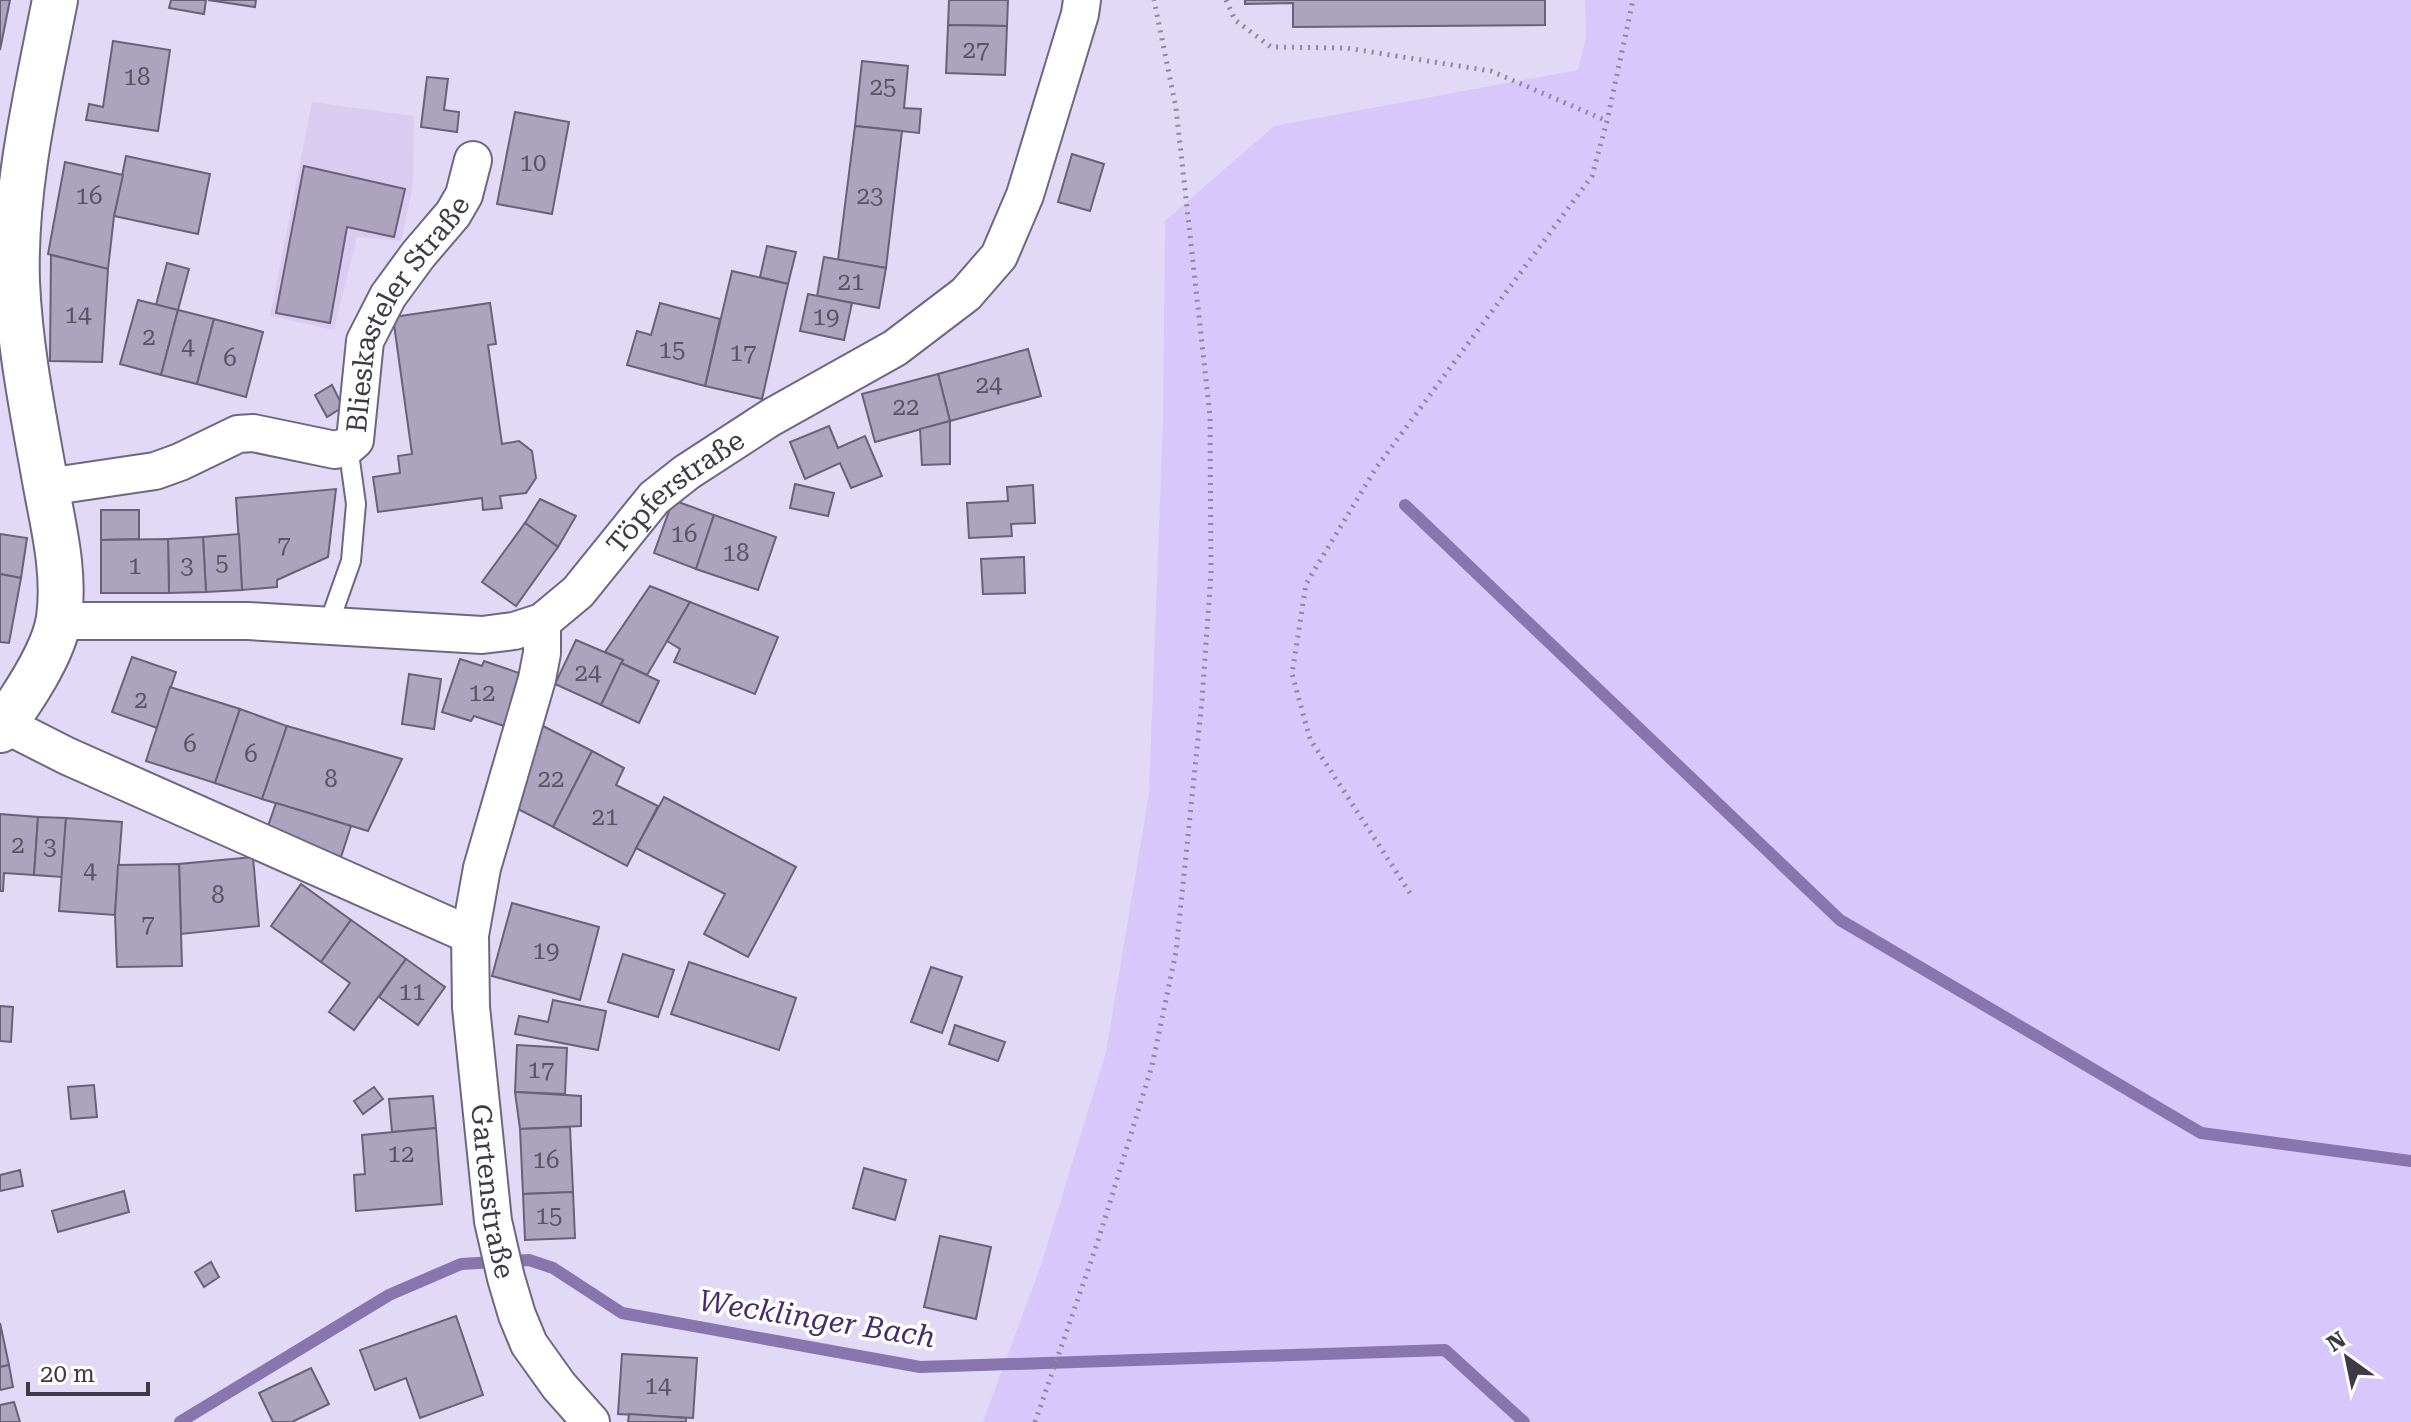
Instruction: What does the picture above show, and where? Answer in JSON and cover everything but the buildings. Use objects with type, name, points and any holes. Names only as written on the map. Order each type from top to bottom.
[{"type":"street","points":[[55,0],[28,139],[10,199],[22,348],[56,536],[61,584],[58,621],[44,659],[6,713],[67,756],[470,935]]},
{"type":"street","name":"Töpferstraße","points":[[58,621],[248,621],[482,635],[514,631],[542,622],[578,592],[654,498],[687,472],[770,418],[895,348],[966,294],[999,256],[1025,195],[1082,0]]},
{"type":"street","name":"Blieskasteler Straße","points":[[47,487],[155,471],[238,434],[253,433],[335,450],[348,446],[355,440],[365,341],[388,296],[453,214],[464,195],[473,160]]},
{"type":"street","name":"Gartenstraße","points":[[542,622],[542,653],[537,679],[482,868],[470,935],[471,1007],[493,1221],[506,1278],[529,1344],[559,1386],[591,1422]]},
{"type":"lane","points":[[328,626],[351,561],[356,504],[348,446]]},
{"type":"path","points":[[1035,1422],[1097,1244],[1152,1066],[1176,952],[1202,700],[1210,589],[1210,416],[1176,108],[1154,0]]},
{"type":"path","points":[[1226,0],[1235,20],[1271,47],[1346,48],[1491,71],[1607,121]]},
{"type":"path","points":[[1410,893],[1310,739],[1292,674],[1306,584],[1376,468],[1592,176],[1633,0]]},
{"type":"shaded area","points":[[1585,0],[2411,0],[2411,1422],[983,1422],[1042,1262],[1106,1052],[1149,794],[1163,418],[1165,221],[1274,126],[1578,70],[1586,37]]},
{"type":"shaded area","points":[[312,102],[414,116],[413,185],[401,241],[357,237],[334,330],[270,316]]},
{"type":"waterway","points":[[1405,505],[1840,920],[2201,1133],[2411,1161]]},
{"type":"waterway","name":"Wecklinger Bach","points":[[180,1422],[389,1295],[461,1264],[529,1260],[553,1268],[622,1313],[920,1367],[1445,1350],[1524,1422]]}]
